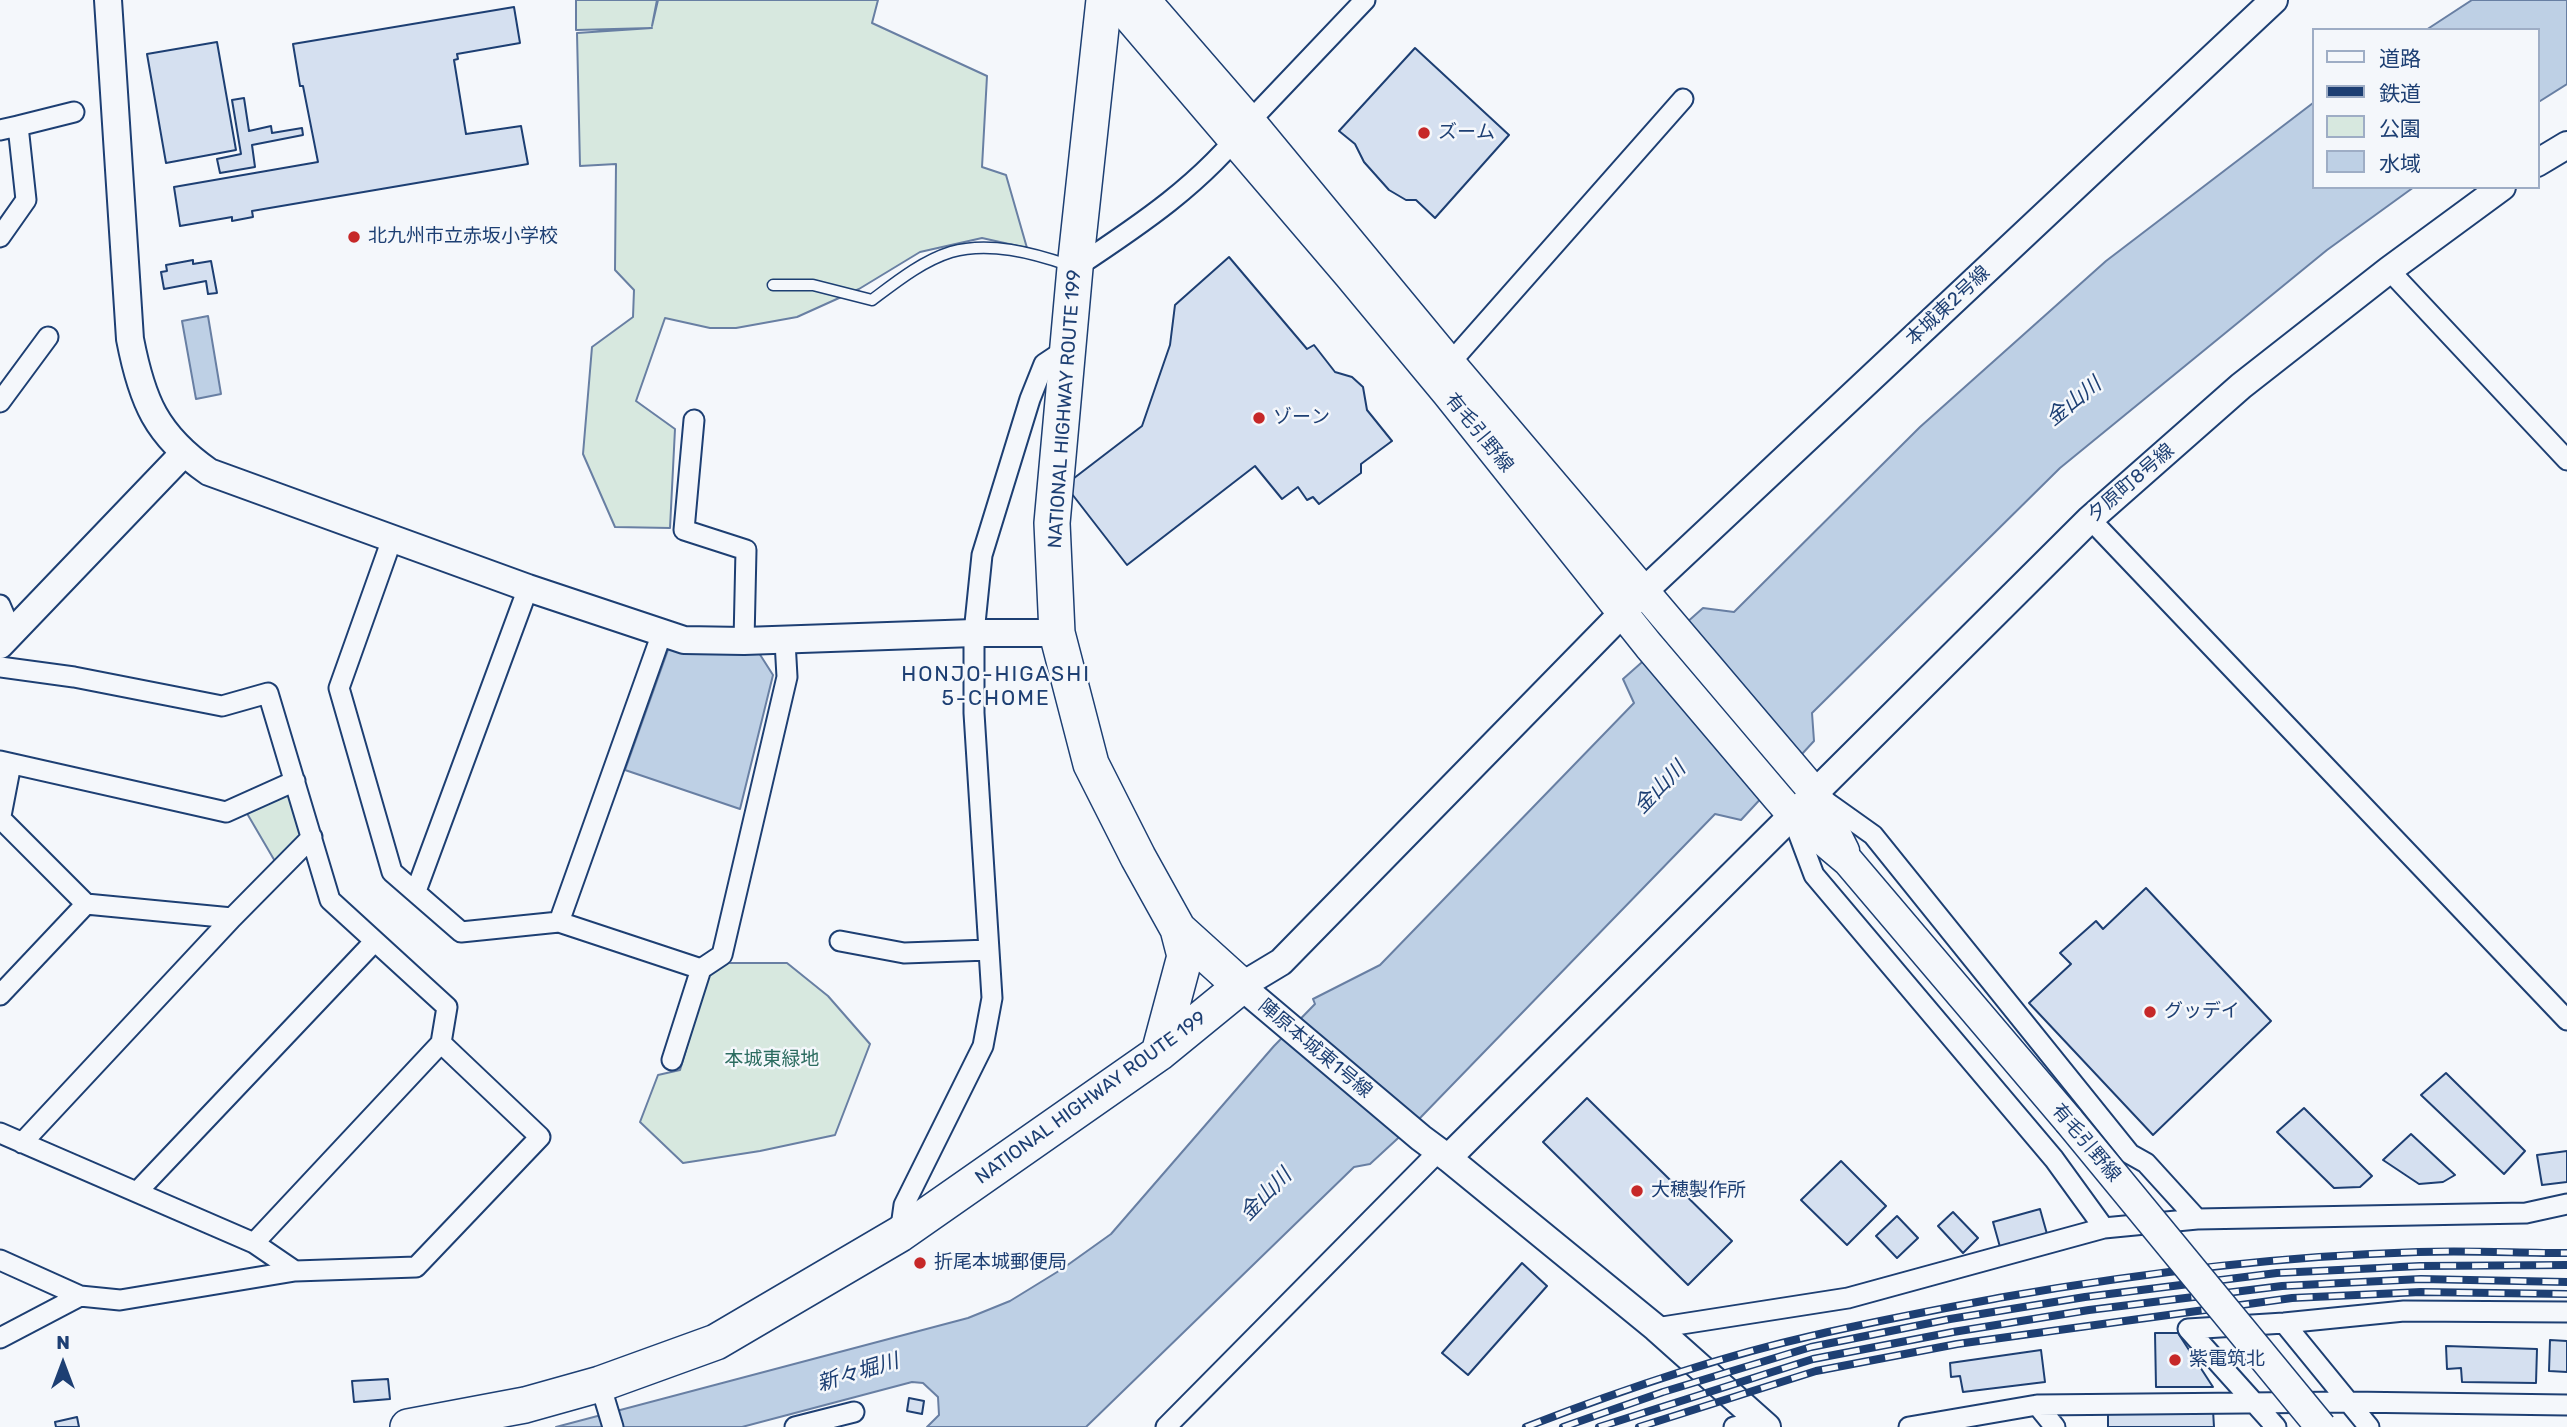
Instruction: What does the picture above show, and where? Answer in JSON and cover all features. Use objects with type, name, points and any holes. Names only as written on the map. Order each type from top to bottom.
[{"type":"highway","name":"NATIONAL HIGHWAY ROUTE 199","points":[[408,1427],[525,1405],[607,1406],[900,1234],[1158,1053],[1241,986],[1178,929],[1091,764],[1057,634],[1052,523],[1075,268],[1104,0]]},
{"type":"highway","points":[[1158,1053],[1185,956],[1178,929]]},
{"type":"main road","name":"有毛引野線","points":[[1114,0],[1242,131],[1450,363],[1633,602],[1648,646],[1785,806],[1848,861],[2069,1121],[2321,1427]]},
{"type":"main road","name":"有毛引野線","points":[[1145,0],[1322,243],[1447,393],[1633,602],[1670,624],[1808,785],[1848,861]]},
{"type":"street","points":[[108,0],[130,339],[139,382],[147,403],[183,454],[209,472],[684,640],[785,641],[974,633],[1057,634]]},
{"type":"street","points":[[1075,268],[1138,227],[1196,182],[1365,0]]},
{"type":"street","name":"本城東2号線","points":[[1633,602],[2274,0]]},
{"type":"street","points":[[1450,363],[1683,99]]},
{"type":"street","points":[[0,237],[26,200],[9,128],[74,112]]},
{"type":"street","points":[[2539,162],[2567,145]]},
{"type":"street","name":"夕原町8号線","points":[[1436,1149],[1785,806],[2090,519],[2241,386],[2389,270],[2499,189]]},
{"type":"street","points":[[2389,270],[2567,460]]},
{"type":"street","points":[[0,402],[48,337]]},
{"type":"street","points":[[900,1234],[904,1205],[983,1046],[992,998],[974,713],[974,633],[982,555],[1030,399],[1044,364],[1068,348]]},
{"type":"street","points":[[694,421],[684,530],[746,550],[744,641]]},
{"type":"street","points":[[6,639],[183,454]]},
{"type":"street","points":[[2090,519],[2567,1020]]},
{"type":"street","points":[[393,538],[339,688],[392,872],[461,932],[559,922],[701,969]]},
{"type":"street","points":[[416,891],[528,587]]},
{"type":"street","name":"陣原本城東1号線","points":[[1633,602],[1281,962],[1241,986],[1656,1328],[1763,1424]]},
{"type":"street","points":[[0,605],[6,639]]},
{"type":"street","points":[[559,922],[662,634]]},
{"type":"street","points":[[672,1060],[701,969],[722,955],[787,677],[785,641]]},
{"type":"street","points":[[0,667],[74,677],[222,706],[268,693],[330,900],[447,1007],[441,1043],[254,1242]]},
{"type":"street","points":[[232,919],[86,904],[1,821],[6,762],[226,811],[295,781]]},
{"type":"street","points":[[1808,785],[1873,835],[2130,1154],[2146,1163],[2197,1219]]},
{"type":"street","points":[[1785,806],[1814,875],[2054,1159],[2104,1228]]},
{"type":"street","points":[[22,1143],[312,837]]},
{"type":"street","points":[[0,995],[86,904]]},
{"type":"street","points":[[840,941],[904,953],[989,950]]},
{"type":"street","points":[[137,1192],[374,942]]},
{"type":"street","points":[[0,1260],[80,1296],[120,1300],[295,1270],[416,1267],[540,1137],[441,1043]]},
{"type":"street","points":[[0,1133],[254,1242],[295,1270]]},
{"type":"street","points":[[1166,1427],[1436,1149]]},
{"type":"street","points":[[1656,1328],[1848,1298],[2104,1228],[2197,1219],[2526,1213],[2567,1204]]},
{"type":"street","points":[[0,1338],[80,1296]]},
{"type":"street","points":[[2276,1427],[2188,1329],[2404,1311],[2567,1312]]},
{"type":"street","points":[[2284,1323],[2368,1427]]},
{"type":"street","points":[[1909,1427],[2037,1405],[2349,1402],[2567,1405]]},
{"type":"street","points":[[2037,1405],[2054,1427]]},
{"type":"street","points":[[1186,1408],[1193,1427]]},
{"type":"street","points":[[795,1427],[854,1412]]},
{"type":"street","points":[[1734,1427],[1763,1424]]},
{"type":"lane","points":[[773,285],[813,285],[872,300],[908,274],[951,252],[980,249],[1034,253],[1075,268]]},
{"type":"green space","points":[[576,0],[657,0],[652,26],[658,0],[878,0],[872,23],[987,76],[982,167],[1006,175],[1027,248],[982,238],[920,252],[859,289],[797,317],[736,328],[710,328],[665,318],[636,401],[675,429],[670,528],[615,527],[583,454],[592,347],[633,317],[634,290],[615,270],[616,164],[580,166],[577,33],[652,28],[576,30]]},
{"type":"green space","points":[[283,793],[296,799],[302,839],[276,863],[245,810]]},
{"type":"green space","name":"本城東緑地","points":[[722,963],[787,963],[828,996],[870,1044],[835,1135],[760,1151],[683,1163],[640,1122],[658,1075],[680,1070],[709,972]]},
{"type":"water","points":[[2472,0],[2567,0],[2567,84],[2539,102],[2539,28],[2429,28]]},
{"type":"water","points":[[2312,104],[2312,189],[2411,189],[2327,250],[2060,468],[1812,713],[1814,741],[1741,820],[1715,814],[1421,1117],[1370,1164],[1354,1167],[1086,1427],[927,1427],[939,1415],[938,1397],[923,1383],[912,1382],[742,1427],[556,1427],[968,1318],[1010,1301],[1111,1234],[1274,1046],[1315,1004],[1313,999],[1380,965],[1634,703],[1623,679],[1703,608],[1734,612],[1920,427],[2106,261]]},
{"type":"water","points":[[208,316],[221,394],[196,399],[182,321]]},
{"type":"water","points":[[669,647],[759,653],[773,675],[740,809],[625,770]]},
{"type":"building","points":[[514,7],[520,43],[457,54],[458,59],[454,60],[466,134],[521,126],[528,164],[252,211],[253,217],[232,221],[232,217],[180,226],[174,187],[318,162],[293,44]]},
{"type":"building","points":[[217,42],[236,150],[166,163],[147,54]]},
{"type":"building","name":"ズーム","points":[[1415,48],[1509,135],[1435,218],[1416,200],[1406,200],[1389,190],[1364,162],[1355,144],[1339,131]]},
{"type":"building","points":[[244,98],[249,131],[271,126],[272,133],[302,128],[303,135],[252,145],[255,167],[220,173],[217,159],[241,154],[232,100]]},
{"type":"building","name":"ゾーン","points":[[1229,257],[1307,349],[1314,345],[1335,372],[1352,377],[1363,387],[1367,410],[1392,441],[1361,464],[1361,473],[1319,504],[1313,497],[1307,500],[1298,487],[1282,499],[1255,466],[1127,565],[1065,485],[1142,426],[1170,345],[1175,305]]},
{"type":"building","points":[[193,260],[193,264],[211,261],[217,293],[208,294],[206,281],[164,289],[161,272],[167,271],[166,265]]},
{"type":"building","name":"グッデイ","points":[[2146,888],[2271,1021],[2153,1135],[2029,1003],[2071,964],[2060,953],[2096,921],[2103,929]]},
{"type":"building","points":[[2446,1073],[2525,1151],[2504,1174],[2421,1095]]},
{"type":"building","name":"大穂製作所","points":[[1587,1098],[1732,1241],[1688,1285],[1543,1142]]},
{"type":"building","points":[[2304,1108],[2372,1176],[2360,1187],[2334,1188],[2277,1132]]},
{"type":"building","points":[[2411,1134],[2455,1175],[2443,1182],[2419,1184],[2383,1160]]},
{"type":"building","points":[[2567,1151],[2567,1182],[2542,1185],[2537,1155]]},
{"type":"building","points":[[1841,1161],[1886,1206],[1847,1245],[1801,1200]]},
{"type":"building","points":[[2040,1209],[2047,1234],[2000,1247],[1993,1222]]},
{"type":"building","points":[[1953,1212],[1978,1238],[1963,1253],[1938,1226]]},
{"type":"building","points":[[1897,1216],[1918,1238],[1897,1258],[1876,1236]]},
{"type":"building","points":[[1522,1263],[1547,1286],[1468,1375],[1442,1353]]},
{"type":"building","name":"紫電筑北","points":[[2155,1333],[2178,1333],[2213,1387],[2156,1387]]},
{"type":"building","points":[[2550,1340],[2567,1341],[2567,1372],[2549,1371]]},
{"type":"building","points":[[2446,1346],[2537,1349],[2536,1383],[2462,1382],[2461,1368],[2447,1369]]},
{"type":"building","points":[[2041,1350],[2045,1382],[1963,1392],[1960,1376],[1951,1377],[1950,1363]]},
{"type":"building","points":[[388,1379],[390,1399],[354,1402],[352,1381]]},
{"type":"building","points":[[909,1398],[924,1401],[922,1414],[907,1411]]},
{"type":"building","points":[[2213,1410],[2214,1427],[2108,1427],[2108,1413]]},
{"type":"building","points":[[77,1417],[79,1427],[56,1427],[55,1422]]},
{"type":"railway","points":[[1526,1427],[1667,1376],[1739,1354],[1883,1320],[2055,1288],[2159,1273],[2314,1257],[2436,1251],[2567,1253]]},
{"type":"railway","points":[[1563,1427],[1663,1392],[1811,1347],[1950,1319],[2085,1297],[2277,1273],[2420,1266],[2567,1265]]},
{"type":"railway","points":[[1599,1427],[1813,1359],[1953,1332],[2089,1310],[2282,1286],[2421,1279],[2567,1282]]},
{"type":"railway","points":[[1639,1427],[1816,1371],[1957,1344],[2292,1298],[2421,1292],[2567,1294]]},
{"type":"place","name":"ズーム","points":[[1424,133]]},
{"type":"place","name":"北九州市立赤坂小学校","points":[[354,237]]},
{"type":"place","name":"ゾーン","points":[[1259,418]]},
{"type":"place","name":"グッデイ","points":[[2150,1012]]},
{"type":"place","name":"大穂製作所","points":[[1637,1191]]},
{"type":"place","name":"折尾本城郵便局","points":[[920,1263]]},
{"type":"place","name":"紫電筑北","points":[[2175,1360]]},
{"type":"district","name":"HONJO-HIGASHI 5-CHOME","points":[[996,687]]},
{"type":"water label","name":"金山川","points":[[2074,402]]},
{"type":"water label","name":"金山川","points":[[1660,788]]},
{"type":"water label","name":"金山川","points":[[1266,1195]]},
{"type":"water label","name":"新々堀川","points":[[858,1373]]}]
